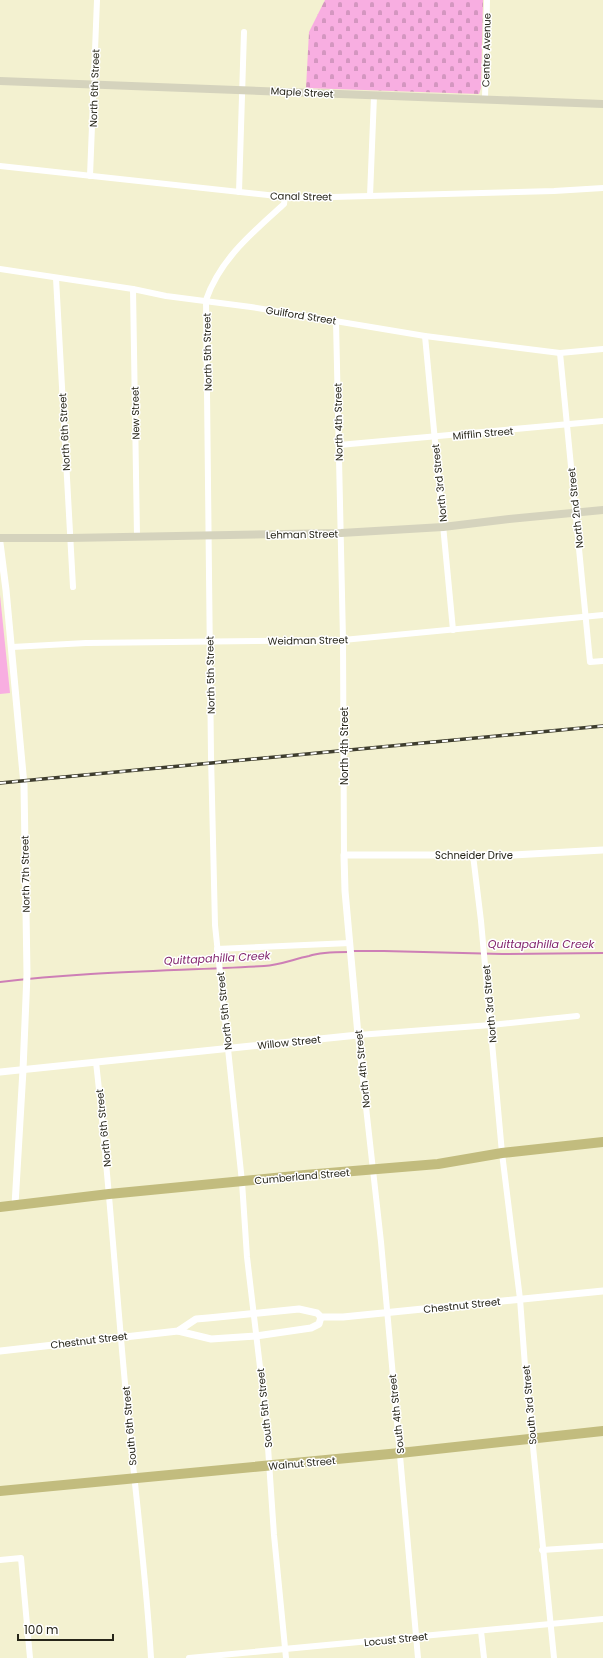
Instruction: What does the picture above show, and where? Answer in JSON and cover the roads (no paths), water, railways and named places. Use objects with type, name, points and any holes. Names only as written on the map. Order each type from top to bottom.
[{"type":"highway","name":"Cumberland Street","points":[[0,1207],[109,1194],[438,1164],[502,1153],[603,1142]]},
{"type":"highway","name":"Walnut Street","points":[[0,1491],[270,1466],[603,1431]]},
{"type":"main road","name":"Maple Street","points":[[0,81],[603,104]]},
{"type":"main road","name":"Lehman Street","points":[[0,538],[341,533],[443,526],[603,510]]},
{"type":"street","name":"North 6th Street","points":[[90,176],[97,0]]},
{"type":"street","name":"Centre Avenue","points":[[485,100],[487,0]]},
{"type":"street","points":[[239,192],[244,32]]},
{"type":"street","points":[[370,196],[374,96]]},
{"type":"street","name":"Canal Street","points":[[0,166],[285,197],[554,192],[603,188]]},
{"type":"street","name":"North 5th Street","points":[[242,1182],[215,918],[206,300],[209,291],[223,266],[246,239],[284,204],[285,197]]},
{"type":"street","name":"Guilford Street","points":[[0,268],[133,289],[166,296],[206,300],[425,336],[560,354],[603,349]]},
{"type":"street","name":"North 6th Street","points":[[56,278],[73,587]]},
{"type":"street","name":"New Street","points":[[133,289],[137,536]]},
{"type":"street","name":"North 4th Street","points":[[336,321],[343,640],[345,891],[372,1170]]},
{"type":"street","name":"North 3rd Street","points":[[425,336],[454,630]]},
{"type":"street","name":"North 2nd Street","points":[[560,354],[590,662],[603,661]]},
{"type":"street","name":"Mifflin Street","points":[[339,445],[603,421]]},
{"type":"street","name":"North 7th Street","points":[[0,543],[12,647],[24,785],[27,974],[24,1070],[15,1205]]},
{"type":"street","name":"Weidman Street","points":[[12,647],[86,643],[343,640],[603,616]]},
{"type":"street","name":"Schneider Drive","points":[[344,855],[473,855],[603,850]]},
{"type":"street","name":"North 3rd Street","points":[[473,855],[491,1025],[502,1153]]},
{"type":"street","points":[[217,949],[350,949]]},
{"type":"street","name":"Willow Street","points":[[0,1072],[358,1035],[491,1025],[577,1016]]},
{"type":"street","name":"North 6th Street","points":[[96,1062],[109,1194]]},
{"type":"street","name":"South 3rd Street","points":[[502,1153],[520,1299],[542,1550],[554,1658]]},
{"type":"street","name":"South 4th Street","points":[[372,1170],[387,1312],[418,1658]]},
{"type":"street","name":"South 5th Street","points":[[242,1182],[247,1257],[266,1418],[274,1535],[286,1658]]},
{"type":"street","name":"South 6th Street","points":[[109,1194],[114,1270],[147,1599],[151,1658]]},
{"type":"street","name":"Chestnut Street","points":[[178,1331],[196,1319],[299,1309],[317,1313],[322,1317],[343,1317],[603,1291]]},
{"type":"street","name":"Chestnut Street","points":[[0,1350],[178,1331],[211,1339],[256,1336],[311,1328],[319,1324],[322,1317]]},
{"type":"street","points":[[542,1550],[603,1546]]},
{"type":"street","points":[[0,1560],[21,1558],[30,1658]]},
{"type":"street","name":"Locust Street","points":[[189,1658],[603,1619]]},
{"type":"street","points":[[481,1631],[484,1658]]},
{"type":"waterway","name":"Quittapahilla Creek","points":[[352,951],[502,954],[603,953]]},
{"type":"waterway","name":"Quittapahilla Creek","points":[[0,982],[99,973],[264,966],[318,954],[348,952]]},
{"type":"railway","points":[[0,783],[603,726]]}]
